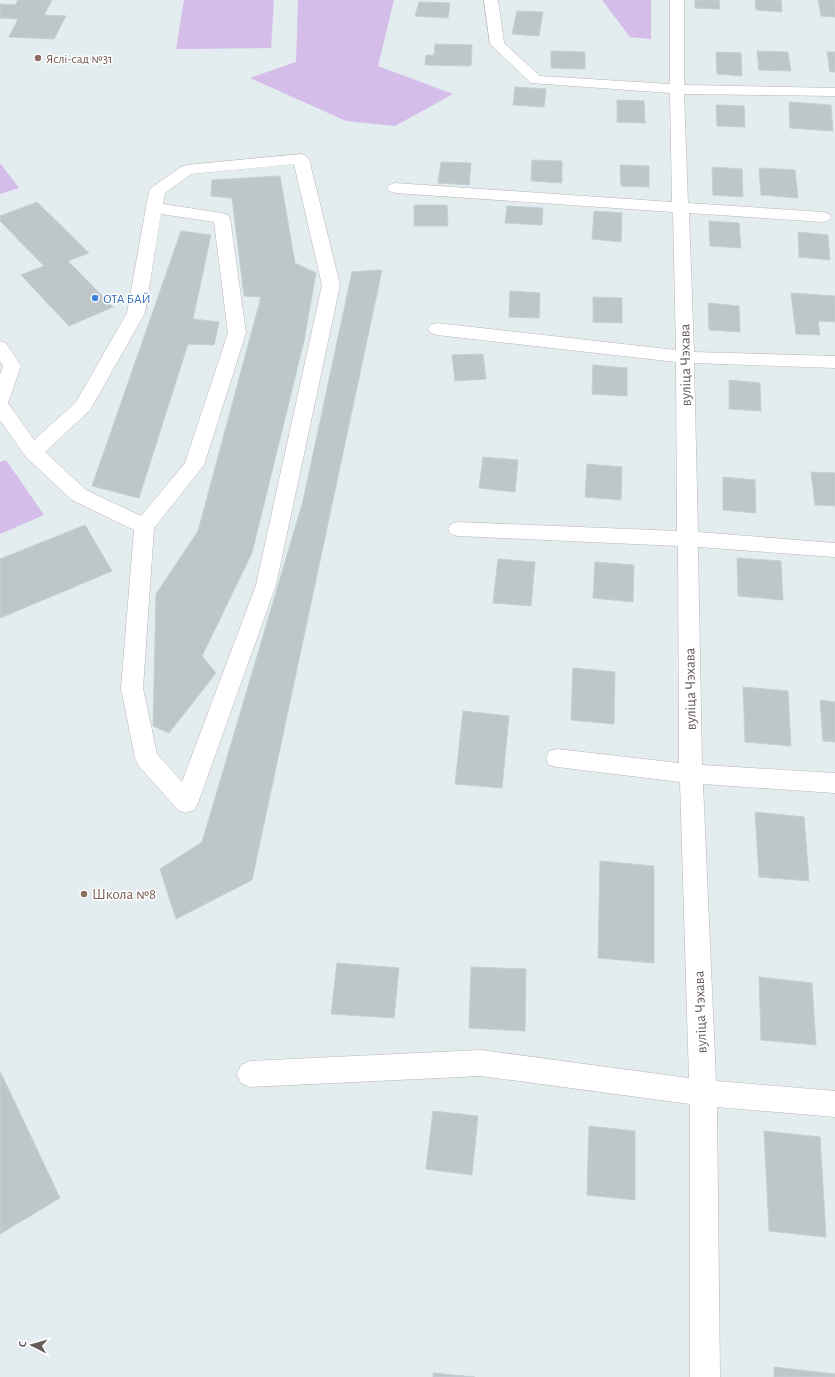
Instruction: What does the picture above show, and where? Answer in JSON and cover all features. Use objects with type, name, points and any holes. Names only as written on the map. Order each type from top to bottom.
[{"type":"street","points":[[491,0],[497,44],[536,80],[677,89],[835,92]]},
{"type":"street","name":"вуліца Чэхава","points":[[677,0],[677,89],[682,207],[691,774],[703,1093],[705,1377]]},
{"type":"street","points":[[34,452],[84,406],[136,313],[154,208],[157,191],[187,170],[301,159],[331,285],[266,585],[186,803],[146,758],[132,688],[144,526],[194,465],[237,333],[222,218],[154,208]]},
{"type":"street","points":[[395,188],[823,217]]},
{"type":"street","points":[[437,329],[685,357],[835,362]]},
{"type":"street","points":[[0,347],[12,366],[0,401]]},
{"type":"street","points":[[0,406],[34,452],[79,495],[144,526]]},
{"type":"street","points":[[458,529],[688,539],[835,550]]},
{"type":"street","points":[[557,758],[691,774],[835,783]]},
{"type":"street","points":[[250,1074],[481,1063],[703,1093],[835,1104]]},
{"type":"shaded area","points":[[184,0],[274,0],[271,48],[176,49]]},
{"type":"shaded area","points":[[298,0],[394,0],[378,66],[453,94],[395,126],[346,121],[250,78],[296,62]]},
{"type":"shaded area","points":[[602,0],[651,0],[651,39],[630,37]]},
{"type":"shaded area","points":[[0,163],[19,188],[0,194]]},
{"type":"shaded area","points":[[6,460],[44,515],[0,534],[0,462]]},
{"type":"building","points":[[18,0],[52,0],[44,15],[66,16],[54,39],[9,37],[18,19],[0,18],[0,4],[15,5]]},
{"type":"building","points":[[695,0],[719,0],[720,9],[695,8]]},
{"type":"building","points":[[755,0],[781,0],[782,12],[756,10]]},
{"type":"building","points":[[818,0],[835,0],[835,17],[821,16]]},
{"type":"building","points":[[419,2],[450,3],[448,18],[415,16]]},
{"type":"building","points":[[517,11],[543,12],[539,36],[512,34]]},
{"type":"building","points":[[435,44],[472,45],[471,66],[425,65],[426,55],[434,55]]},
{"type":"building","points":[[551,51],[585,52],[585,69],[551,68]]},
{"type":"building","points":[[757,51],[788,52],[791,71],[759,70]]},
{"type":"building","points":[[716,52],[741,53],[742,76],[717,74]]},
{"type":"building","points":[[827,52],[835,52],[835,72],[830,72]]},
{"type":"building","points":[[515,87],[546,89],[544,107],[513,105]]},
{"type":"building","points":[[617,100],[644,101],[645,123],[617,122]]},
{"type":"building","points":[[789,102],[831,105],[833,131],[790,128]]},
{"type":"building","points":[[716,105],[744,106],[745,127],[717,126]]},
{"type":"building","points":[[532,160],[562,161],[562,183],[531,181]]},
{"type":"building","points":[[441,162],[471,163],[469,185],[438,183]]},
{"type":"building","points":[[620,165],[649,166],[649,187],[621,186]]},
{"type":"building","points":[[712,167],[742,169],[743,197],[713,195]]},
{"type":"building","points":[[759,168],[795,170],[798,198],[761,195]]},
{"type":"building","points":[[280,176],[295,263],[316,273],[304,341],[252,553],[202,656],[216,673],[169,733],[153,726],[156,594],[198,531],[261,297],[244,296],[232,198],[211,196],[212,180]]},
{"type":"building","points":[[37,202],[89,253],[68,261],[113,307],[69,326],[21,275],[44,266],[0,221],[0,216]]},
{"type":"building","points":[[414,205],[447,205],[448,226],[414,226]]},
{"type":"building","points":[[507,206],[543,208],[542,225],[505,223]]},
{"type":"building","points":[[594,211],[622,213],[621,242],[592,239]]},
{"type":"building","points":[[709,221],[739,223],[741,248],[710,246]]},
{"type":"building","points":[[181,231],[211,235],[193,319],[219,322],[214,345],[188,344],[139,498],[92,486]]},
{"type":"building","points":[[798,232],[828,235],[830,260],[799,257]]},
{"type":"building","points":[[382,270],[252,880],[176,919],[160,869],[202,842],[303,501],[352,272]]},
{"type":"building","points":[[510,291],[540,293],[539,318],[509,317]]},
{"type":"building","points":[[791,293],[835,296],[835,322],[818,321],[820,335],[796,334]]},
{"type":"building","points":[[593,297],[622,298],[622,323],[593,322]]},
{"type":"building","points":[[708,303],[739,306],[740,332],[709,330]]},
{"type":"building","points":[[483,354],[486,379],[455,381],[452,355]]},
{"type":"building","points":[[593,365],[627,368],[627,396],[592,394]]},
{"type":"building","points":[[729,380],[760,383],[761,411],[729,409]]},
{"type":"building","points":[[483,457],[518,460],[515,492],[479,488]]},
{"type":"building","points":[[587,464],[622,467],[621,500],[585,497]]},
{"type":"building","points":[[811,472],[835,473],[835,506],[815,505]]},
{"type":"building","points":[[723,477],[755,480],[756,513],[723,510]]},
{"type":"building","points":[[85,525],[112,571],[0,618],[0,559]]},
{"type":"building","points":[[737,558],[781,561],[783,600],[738,596]]},
{"type":"building","points":[[498,559],[535,562],[531,606],[493,603]]},
{"type":"building","points":[[595,562],[634,565],[633,602],[593,598]]},
{"type":"building","points":[[573,668],[615,672],[614,724],[571,720]]},
{"type":"building","points":[[743,687],[788,691],[791,746],[745,742]]},
{"type":"building","points":[[820,700],[835,702],[835,742],[823,741]]},
{"type":"building","points":[[463,711],[509,716],[502,788],[455,784]]},
{"type":"building","points":[[755,812],[804,817],[809,881],[759,877]]},
{"type":"building","points":[[600,861],[654,866],[654,963],[598,958]]},
{"type":"building","points":[[337,963],[399,968],[394,1018],[331,1014]]},
{"type":"building","points":[[471,967],[526,969],[525,1031],[469,1028]]},
{"type":"building","points":[[759,977],[812,983],[816,1045],[761,1040]]},
{"type":"building","points":[[0,1071],[60,1198],[0,1234]]},
{"type":"building","points":[[433,1111],[478,1116],[472,1175],[426,1169]]},
{"type":"building","points":[[589,1126],[635,1131],[635,1200],[587,1195]]},
{"type":"building","points":[[764,1131],[820,1137],[826,1237],[769,1231]]},
{"type":"building","points":[[774,1367],[835,1374],[835,1377],[774,1377]]},
{"type":"building","points":[[433,1373],[475,1377],[433,1377]]},
{"type":"place","name":"Яслі-сад №31","points":[[38,58]]},
{"type":"place","name":"ОТА БАЙ","points":[[95,298]]},
{"type":"place","name":"Школа №8","points":[[84,894]]}]
